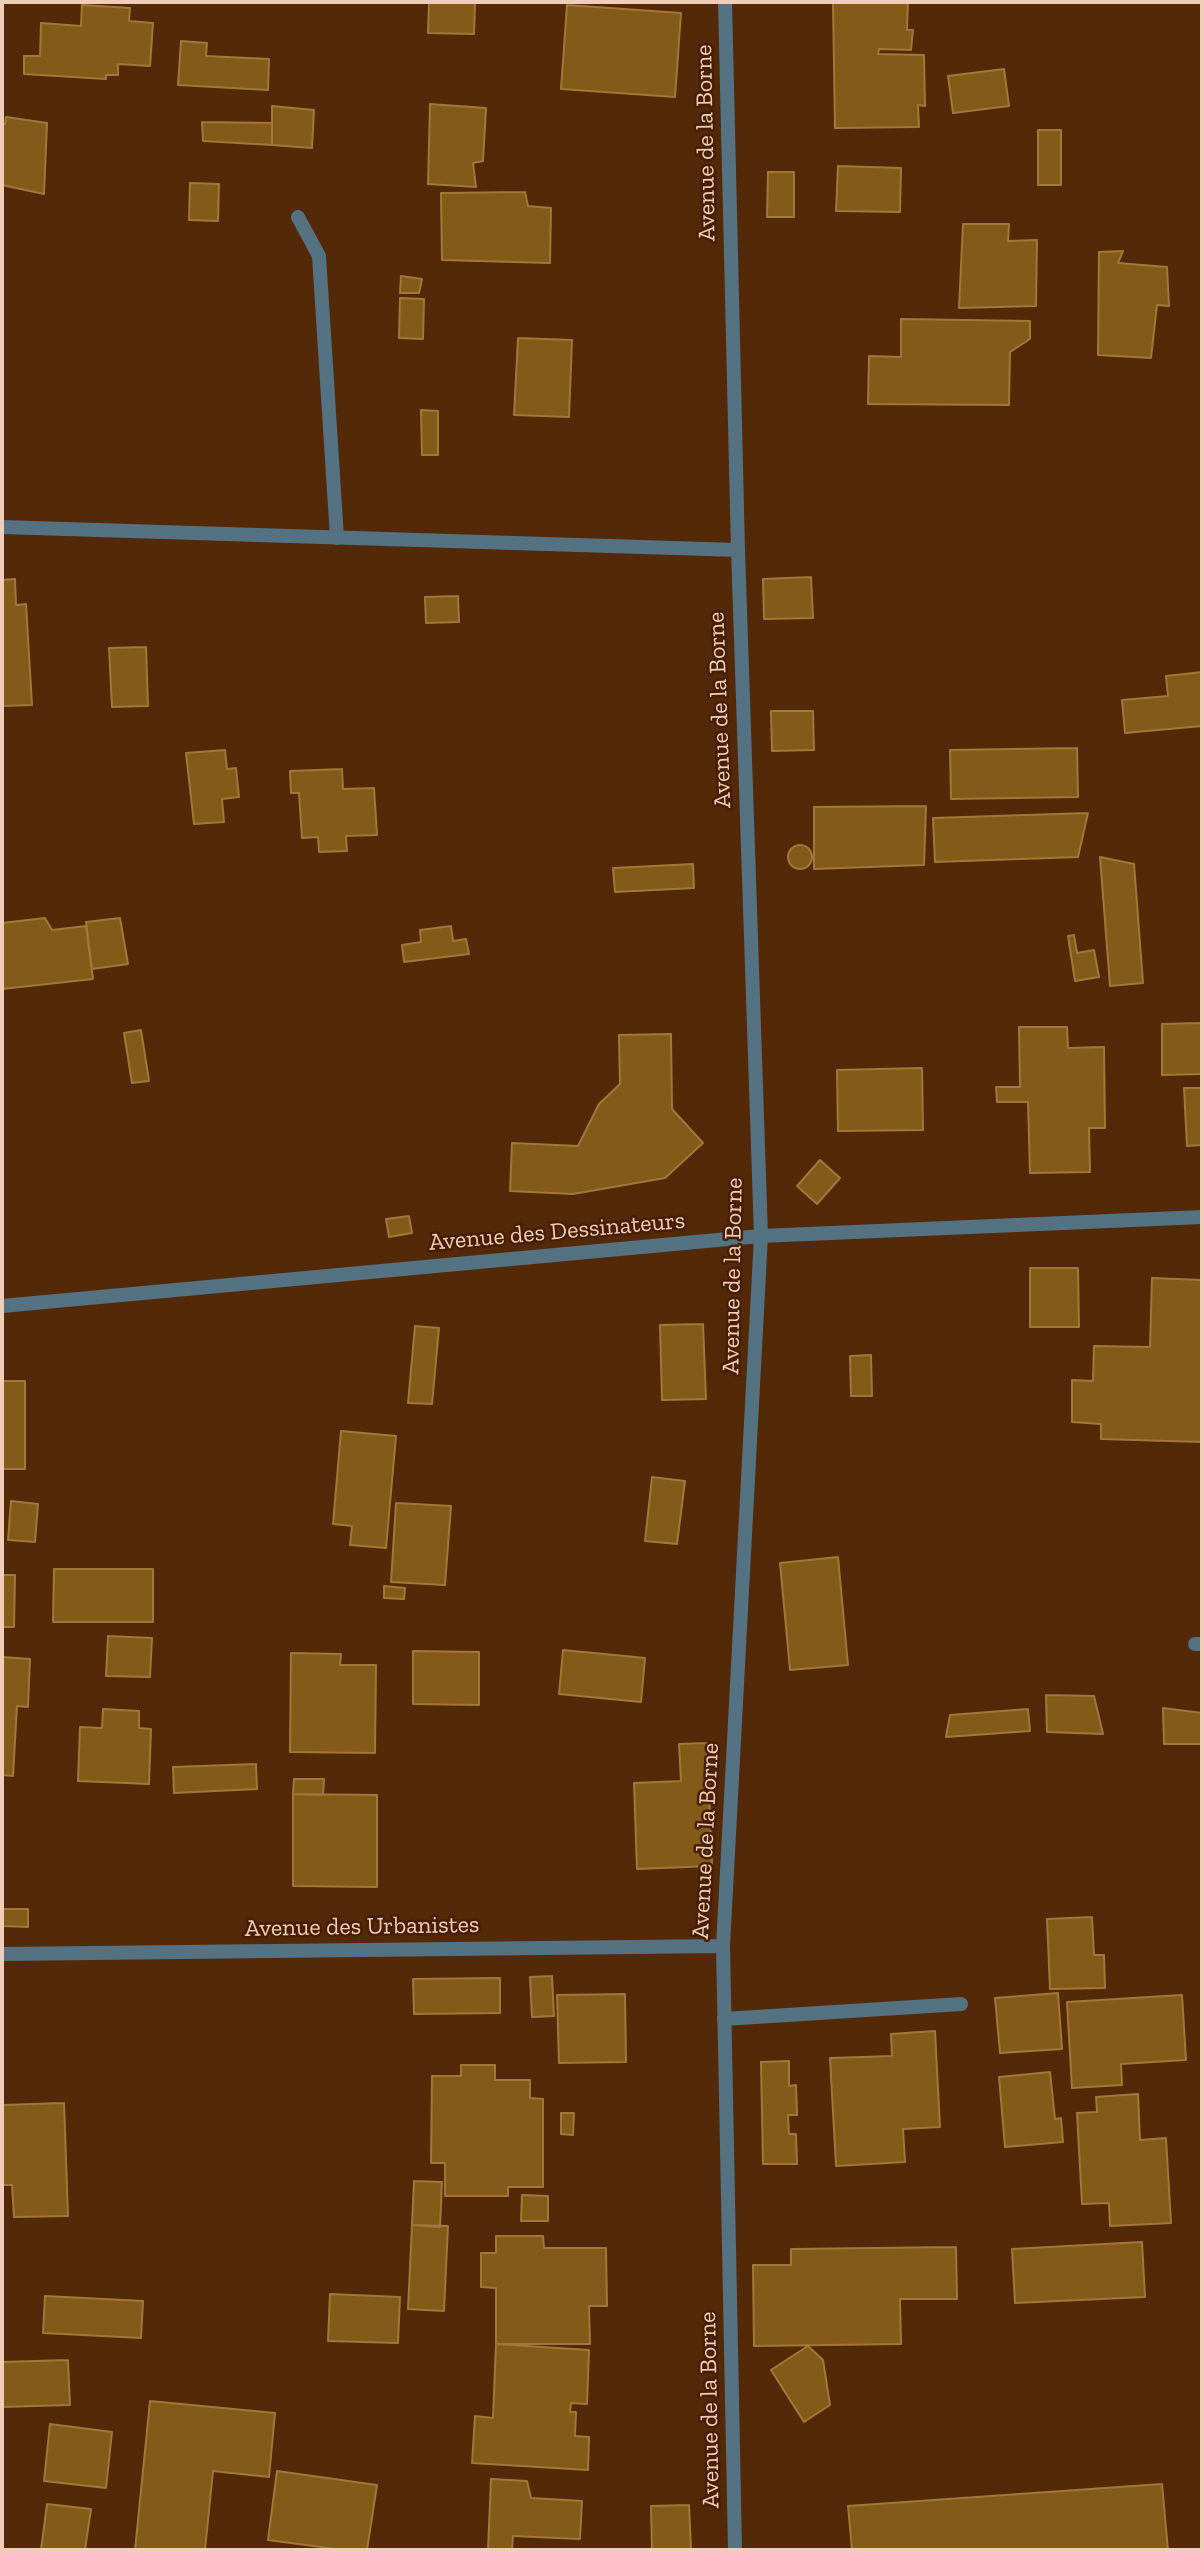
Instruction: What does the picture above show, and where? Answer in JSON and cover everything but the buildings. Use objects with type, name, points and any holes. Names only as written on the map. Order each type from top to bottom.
[{"type":"street","name":"Avenue de la Borne","points":[[725,2],[738,550],[761,1236],[723,1946],[735,2550]]},
{"type":"street","points":[[298,217],[318,256],[337,538]]},
{"type":"street","points":[[2,527],[738,550]]},
{"type":"street","name":"Avenue des Dessinateurs","points":[[2,1306],[761,1236],[1202,1217]]},
{"type":"street","name":"Avenue des Urbanistes","points":[[2,1954],[723,1946]]},
{"type":"street","points":[[724,2019],[961,2004]]}]
